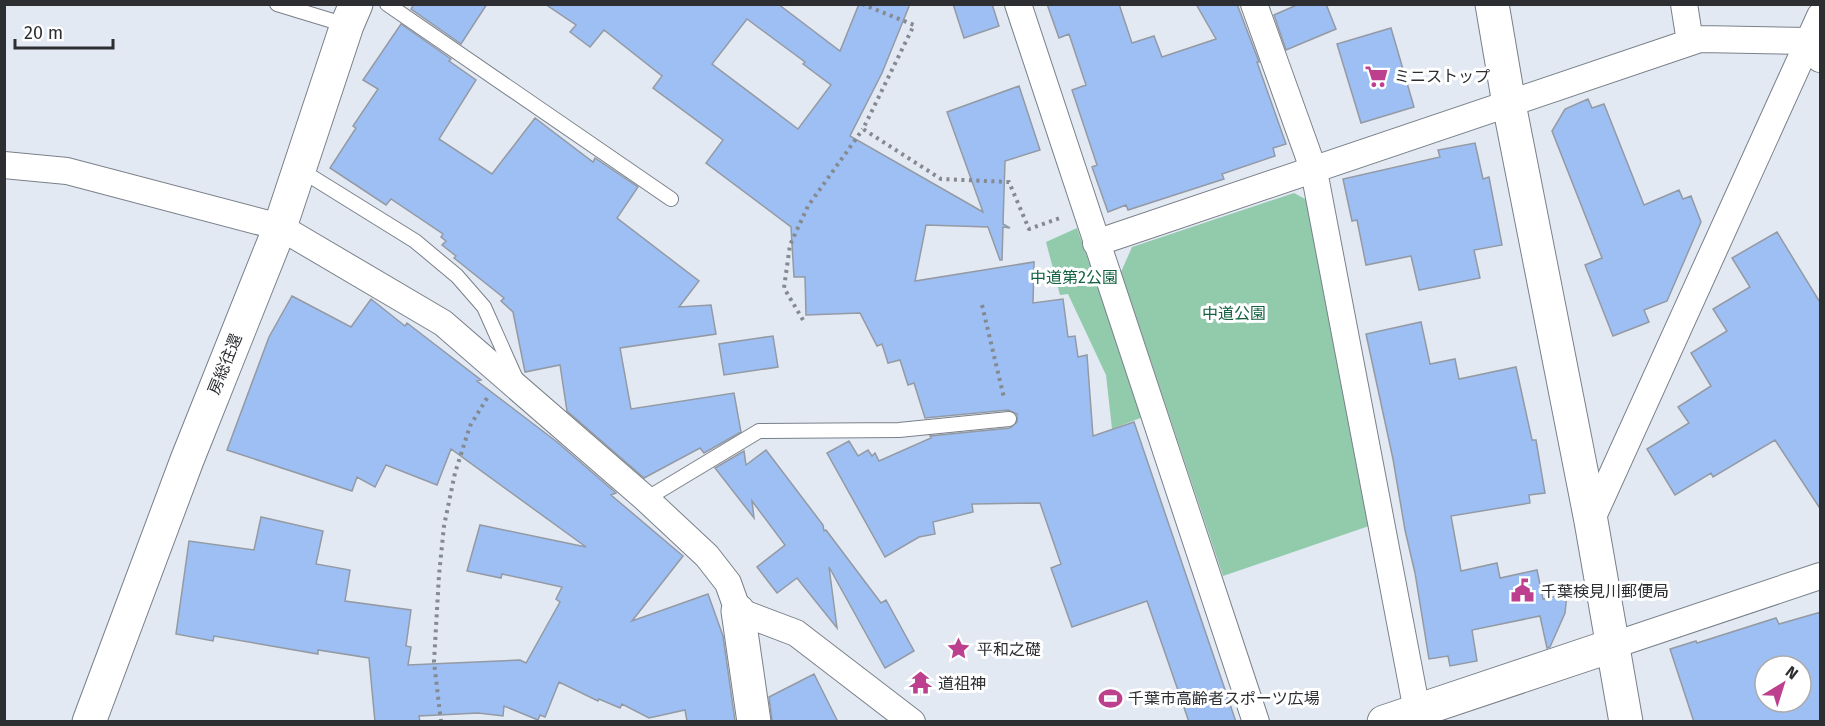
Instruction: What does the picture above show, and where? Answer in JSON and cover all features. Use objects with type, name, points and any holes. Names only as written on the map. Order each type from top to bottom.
[{"type":"street","points":[[1018,4],[1256,722]]},
{"type":"street","points":[[1254,4],[1314,171],[1417,711]]},
{"type":"street","points":[[1492,4],[1509,104],[1591,521],[1626,722]]},
{"type":"street","points":[[1684,4],[1690,42]]},
{"type":"street","name":"房総往還","points":[[89,722],[188,460],[280,227],[351,15]]},
{"type":"street","points":[[1591,521],[1815,50],[1821,16]]},
{"type":"street","points":[[1096,243],[1700,39],[1815,50]]},
{"type":"street","points":[[4,165],[67,171],[280,227],[443,323],[646,499],[707,556],[728,583],[738,611],[753,722]]},
{"type":"street","points":[[1384,722],[1821,576]]},
{"type":"street","points":[[738,611],[796,633],[912,722]]},
{"type":"lane","points":[[277,4],[351,15]]},
{"type":"lane","points":[[387,4],[671,199]]},
{"type":"lane","points":[[299,169],[415,241],[457,276],[484,307],[523,393]]},
{"type":"lane","points":[[646,499],[759,431],[899,430],[1009,419]]},
{"type":"path","points":[[803,320],[784,288],[790,245],[808,206],[863,129],[914,25],[862,4]]},
{"type":"path","points":[[863,129],[941,179],[1009,182],[1029,229]]},
{"type":"path","points":[[982,305],[1009,419]]},
{"type":"path","points":[[441,722],[434,662],[444,526],[455,473],[470,426],[502,374]]},
{"type":"green space","name":"中道公園","points":[[1294,193],[1309,201],[1369,526],[1223,576],[1121,272],[1132,247]]},
{"type":"green space","name":"中道第2公園","points":[[1077,228],[1143,417],[1112,429],[1106,375],[1068,294],[1060,295],[1046,242]]},
{"type":"building","points":[[414,4],[487,4],[461,44],[411,9]]},
{"type":"building","points":[[545,4],[778,4],[840,51],[859,4],[910,4],[882,73],[850,136],[983,212],[947,112],[1019,86],[1040,150],[1005,161],[1003,224],[1010,228],[1003,227],[1002,260],[1000,260],[988,227],[926,225],[915,281],[1034,262],[1033,303],[1063,299],[1068,337],[1075,336],[1078,357],[1087,355],[1093,436],[1134,422],[1236,722],[1189,722],[1147,601],[1072,627],[1051,568],[1061,564],[1040,503],[972,504],[973,512],[933,522],[935,534],[919,537],[885,557],[827,453],[849,441],[858,456],[868,450],[872,456],[875,453],[879,461],[931,438],[930,436],[1010,428],[1017,422],[1017,414],[1008,410],[925,418],[914,383],[908,385],[900,360],[888,363],[882,344],[877,346],[860,313],[806,315],[805,277],[794,277],[791,227],[706,163],[723,140],[653,88],[662,76],[604,30],[590,47],[570,32],[576,25]],"holes":[[[747,19],[805,62],[803,64],[831,85],[798,129],[712,64]]]},
{"type":"building","points":[[953,4],[992,4],[999,26],[964,38]]},
{"type":"building","points":[[1047,4],[1119,4],[1132,43],[1154,36],[1162,57],[1216,39],[1196,4],[1237,4],[1286,144],[1273,148],[1275,156],[1222,174],[1224,179],[1128,210],[1126,205],[1108,212],[1092,167],[1097,165],[1072,90],[1086,85],[1069,34],[1059,38]]},
{"type":"building","points":[[1299,4],[1326,4],[1336,29],[1286,50],[1274,15]]},
{"type":"building","points":[[401,24],[451,59],[449,61],[476,80],[439,139],[492,174],[535,118],[593,162],[595,158],[638,187],[617,218],[699,281],[679,307],[711,305],[716,334],[620,348],[631,409],[734,393],[741,432],[704,453],[700,448],[644,478],[567,411],[560,365],[525,372],[513,312],[501,301],[504,298],[454,258],[456,256],[442,245],[446,241],[441,237],[443,234],[391,199],[386,205],[330,168],[356,128],[353,126],[378,89],[363,80]]},
{"type":"building","name":"ミニストップ","points":[[1391,28],[1414,107],[1361,123],[1337,44]]},
{"type":"building","points":[[1588,99],[1592,108],[1604,104],[1644,205],[1679,190],[1683,199],[1691,196],[1701,222],[1667,301],[1644,310],[1649,322],[1613,336],[1585,265],[1602,258],[1552,131],[1565,109]]},
{"type":"building","points":[[1475,143],[1483,179],[1489,177],[1502,245],[1474,250],[1480,278],[1419,290],[1411,256],[1366,265],[1357,220],[1352,221],[1343,179],[1440,157],[1438,150]]},
{"type":"building","points":[[1777,232],[1821,304],[1821,510],[1775,440],[1713,477],[1711,473],[1675,495],[1647,449],[1689,423],[1678,407],[1711,386],[1691,353],[1727,331],[1713,309],[1750,287],[1732,258]]},
{"type":"building","points":[[292,296],[351,327],[371,299],[405,326],[407,323],[481,380],[477,381],[557,442],[616,493],[611,495],[683,556],[632,621],[708,594],[723,636],[735,721],[687,721],[685,710],[649,718],[622,704],[620,708],[599,699],[598,701],[559,682],[545,717],[540,715],[538,720],[504,706],[503,716],[478,713],[419,716],[420,722],[375,722],[369,658],[318,650],[318,654],[214,636],[213,641],[176,634],[189,541],[254,550],[261,517],[323,531],[316,564],[350,570],[345,601],[411,610],[406,646],[411,647],[408,665],[520,660],[526,663],[560,602],[556,599],[562,587],[502,574],[501,578],[467,571],[480,525],[586,547],[451,449],[437,485],[386,465],[375,487],[357,477],[352,491],[227,450],[269,337]]},
{"type":"building","points":[[1421,322],[1430,364],[1455,359],[1459,379],[1516,367],[1532,440],[1536,440],[1545,493],[1529,495],[1530,503],[1451,516],[1461,571],[1497,563],[1500,578],[1537,570],[1543,599],[1567,594],[1565,613],[1550,647],[1547,648],[1540,616],[1472,630],[1477,661],[1450,666],[1448,656],[1429,659],[1393,459],[1366,334]]},
{"type":"building","points":[[773,336],[778,367],[724,375],[719,344]]},
{"type":"building","points":[[766,450],[823,525],[824,531],[826,530],[881,603],[886,600],[914,651],[885,668],[829,567],[837,628],[797,578],[777,593],[757,567],[785,545],[752,501],[754,518],[715,468],[744,451],[746,465]]},
{"type":"building","points":[[1821,612],[1821,722],[1694,722],[1670,649],[1696,641],[1697,643],[1776,618],[1779,624]]},
{"type":"building","points":[[814,674],[838,722],[772,721],[769,697]]},
{"type":"place","name":"ミニストップ","points":[[1376,76]]},
{"type":"place","name":"千葉検見川郵便局","points":[[1523,591]]},
{"type":"place","name":"平和之礎","points":[[959,649]]},
{"type":"place","name":"道祖神","points":[[920,683]]},
{"type":"place","name":"千葉市高齢者スポーツ広場","points":[[1110,698]]}]
